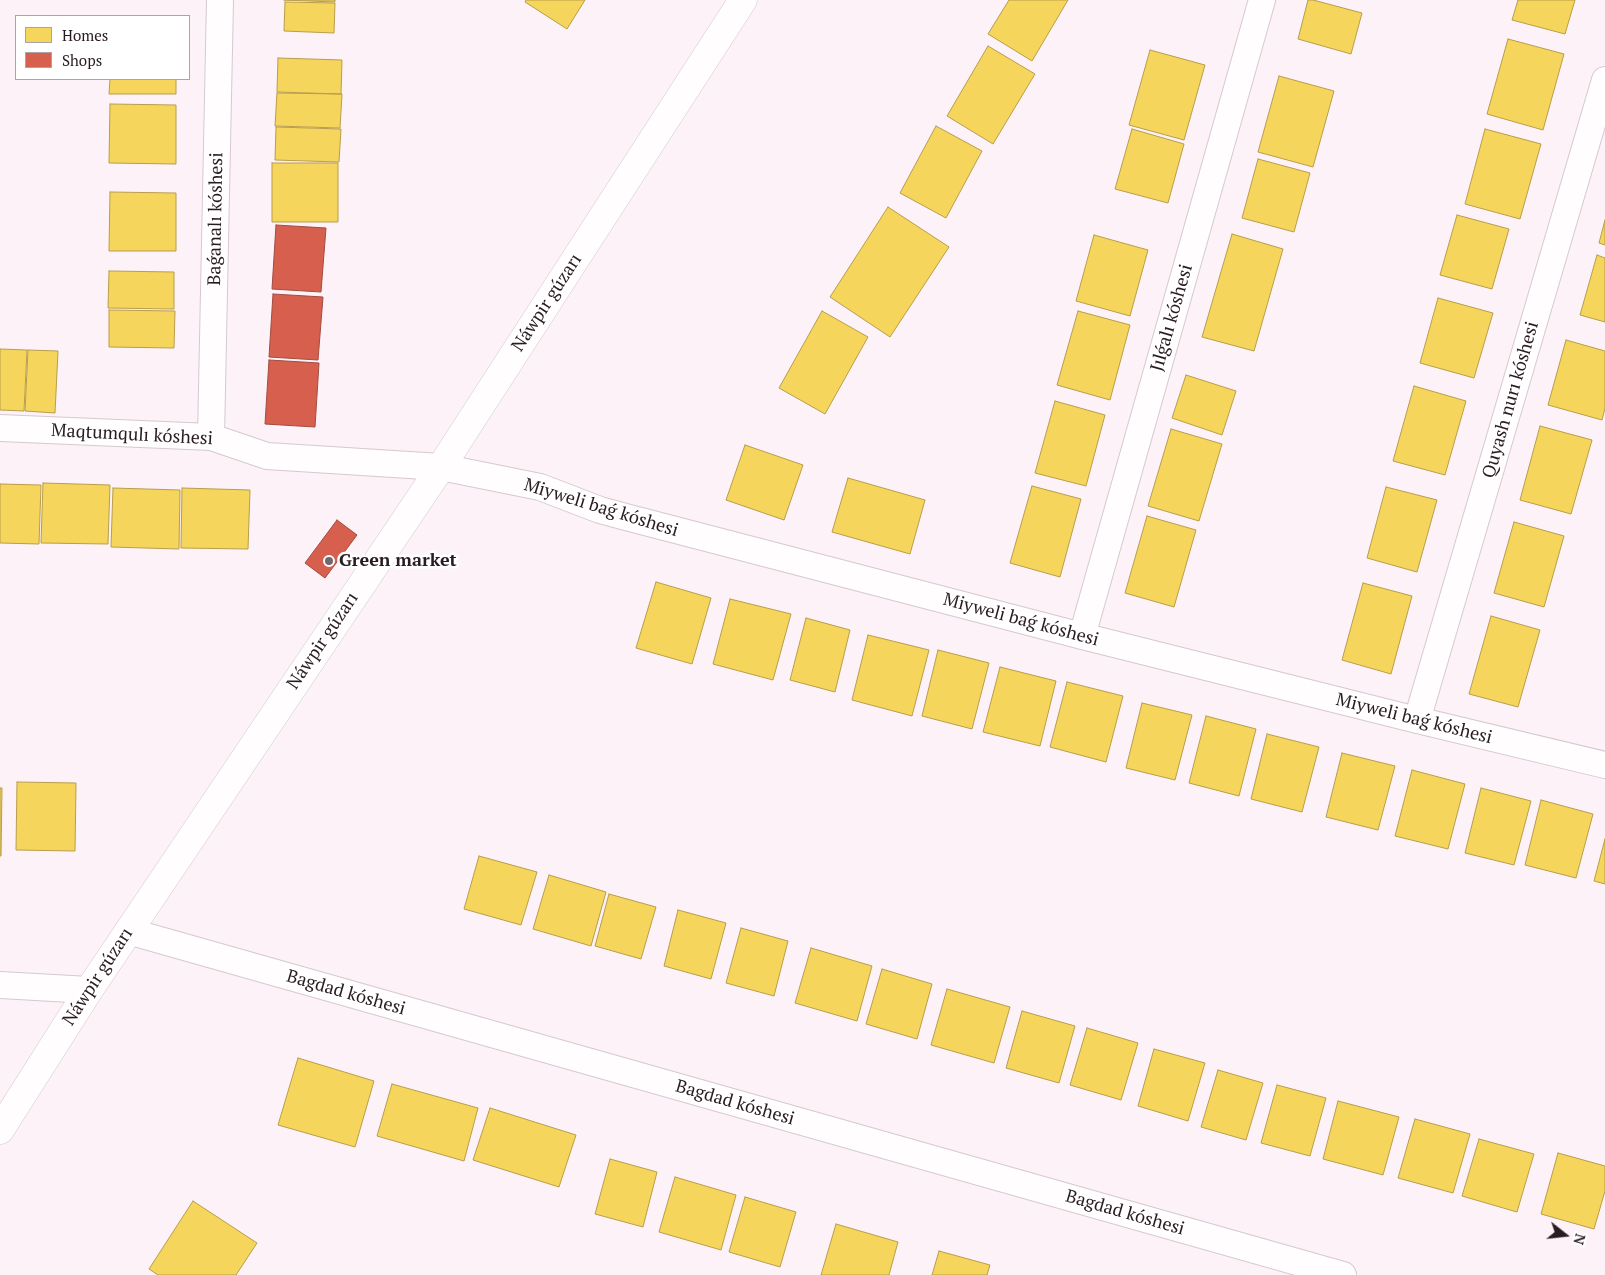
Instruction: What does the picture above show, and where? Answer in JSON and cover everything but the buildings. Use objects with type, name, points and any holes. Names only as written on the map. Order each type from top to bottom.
[{"type":"street","name":"Baǵanalı kóshesi","points":[[211,437],[220,0]]},
{"type":"street","name":"Náwpir gúzarı","points":[[0,1130],[128,931],[440,467],[743,0]]},
{"type":"street","name":"Jılǵalı kóshesi","points":[[1082,636],[1262,0]]},
{"type":"street","name":"Quyash nurı kóshesi","points":[[1417,720],[1605,80]]},
{"type":"street","name":"Maqtumqulı kóshesi","points":[[0,428],[211,437],[267,456],[440,467]]},
{"type":"street","name":"Miyweli baǵ kóshesi","points":[[440,467],[540,487],[600,510],[1082,636],[1605,765]]},
{"type":"street","name":"Bagdad kóshesi","points":[[128,931],[1343,1275]]},
{"type":"street","points":[[0,985],[89,990]]},
{"type":"place","name":"Green market","points":[[329,561]]}]
